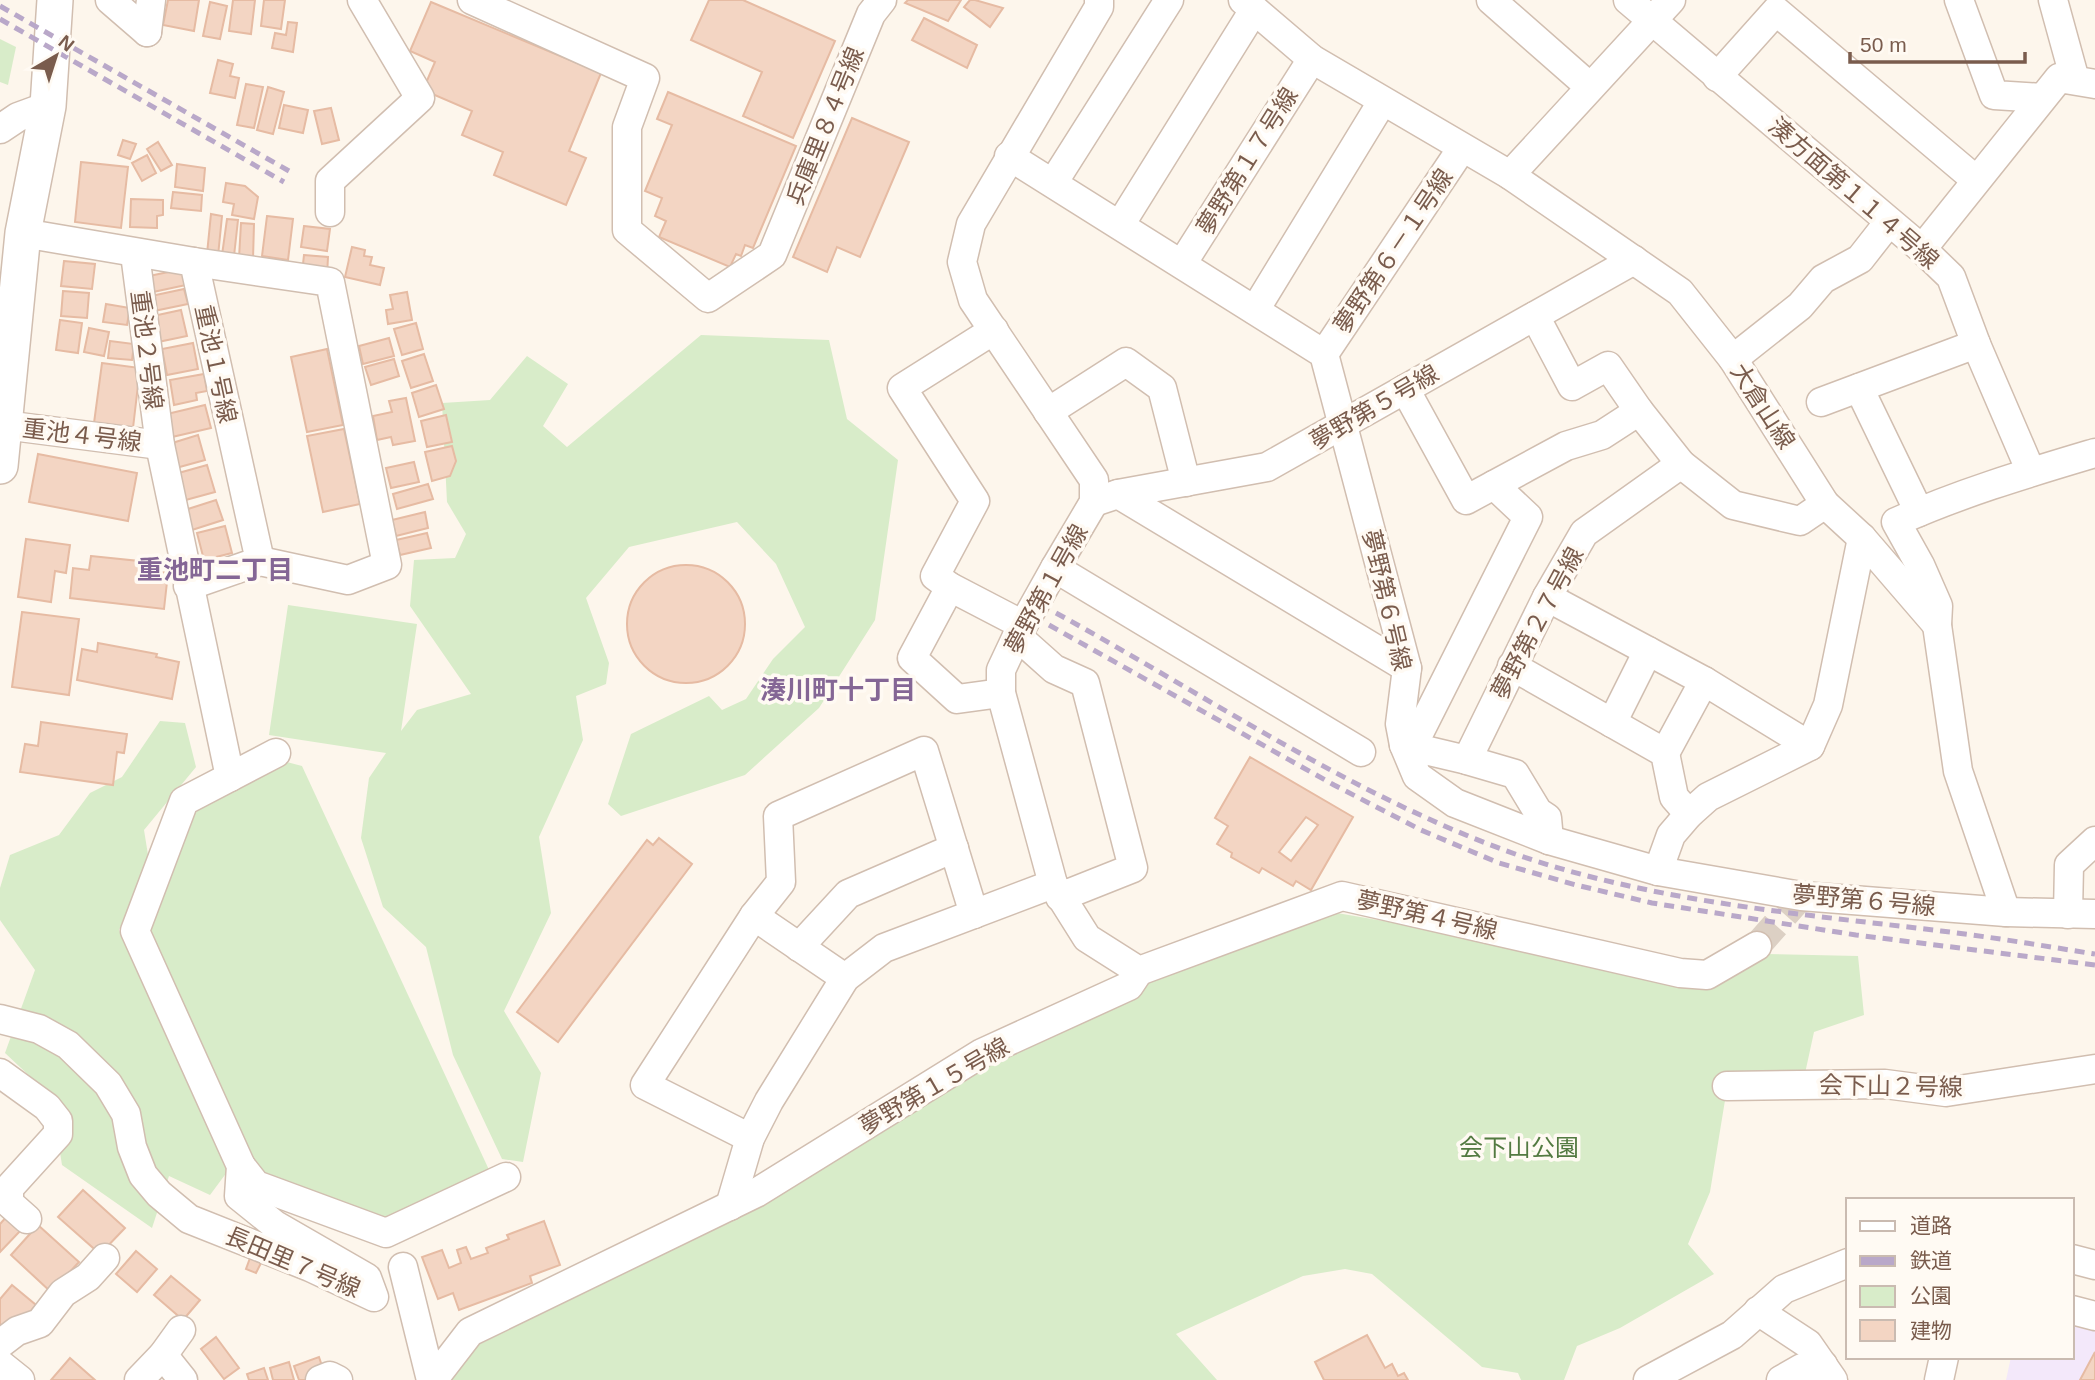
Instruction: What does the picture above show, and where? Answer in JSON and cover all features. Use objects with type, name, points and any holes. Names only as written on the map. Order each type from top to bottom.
[{"type":"street","points":[[0,466],[23,233],[48,106],[55,0]]},
{"type":"street","points":[[110,0],[147,32],[151,0]]},
{"type":"street","points":[[330,212],[330,181],[420,98],[362,0]]},
{"type":"street","name":"兵庫里８４号線","points":[[472,0],[645,78],[627,127],[627,230],[708,298],[772,255],[871,15],[882,0]]},
{"type":"street","name":"夢野第１号線","points":[[1057,890],[1001,693],[1001,670],[1055,568],[1106,498],[973,300],[962,262],[971,224],[1098,7],[1099,0]]},
{"type":"street","points":[[1053,183],[1169,0]]},
{"type":"street","points":[[1490,0],[1590,87]]},
{"type":"street","name":"湊方面第１１４号線","points":[[1628,0],[1922,249],[1951,277],[1976,344],[2031,472]]},
{"type":"street","points":[[1510,175],[1671,0]]},
{"type":"street","points":[[1959,0],[1994,94],[2042,98]]},
{"type":"street","points":[[2053,0],[2085,82]]},
{"type":"street","points":[[1120,225],[1249,5]]},
{"type":"street","name":"大倉山線","points":[[1249,5],[1312,59],[1510,175],[1680,292],[1733,359],[1825,504],[1862,538],[1937,625]]},
{"type":"street","points":[[1717,77],[1776,11],[1976,180]]},
{"type":"street","name":"夢野第１７号線","points":[[1182,264],[1312,59]]},
{"type":"street","points":[[1922,249],[2059,78],[2085,82]]},
{"type":"street","points":[[1255,310],[1382,102]]},
{"type":"street","points":[[0,129],[18,117],[48,106]]},
{"type":"street","name":"夢野第６－１号線","points":[[1324,354],[1462,148]]},
{"type":"street","points":[[1009,156],[1324,354]]},
{"type":"street","points":[[1733,359],[1800,306],[1823,279],[1860,259],[1889,222]]},
{"type":"street","points":[[23,233],[135,254],[330,282],[387,565],[348,580],[260,561],[188,586]]},
{"type":"street","name":"重池２号線","points":[[135,254],[160,445],[230,777]]},
{"type":"street","name":"夢野第５号線","points":[[1106,498],[1267,467],[1634,260]]},
{"type":"street","name":"重池１号線","points":[[194,262],[260,561]]},
{"type":"street","points":[[1535,316],[1572,386],[1608,366],[1681,464],[1733,505],[1800,521],[1825,504]]},
{"type":"street","points":[[730,1206],[750,1138],[769,1101],[845,978],[884,948],[974,914],[1133,868],[1085,683],[1054,670],[1020,631],[935,576],[975,501],[902,388],[994,330]]},
{"type":"street","points":[[1821,402],[1976,344]]},
{"type":"street","name":"夢野第６号線","points":[[1324,354],[1407,668],[1401,724],[1417,776],[1455,803],[1549,840],[1658,871],[1801,896],[2006,912]]},
{"type":"street","points":[[1048,412],[1126,362],[1162,388],[1186,482]]},
{"type":"street","points":[[1858,388],[1919,512]]},
{"type":"street","points":[[1405,389],[1466,500],[1566,446],[1602,435],[1639,411]]},
{"type":"street","name":"重池４号線","points":[[4,425],[160,445]]},
{"type":"street","points":[[2095,453],[2031,472],[1896,522],[1920,565],[1938,606],[1937,625],[1958,771],[2006,912],[2081,914],[2069,864],[2095,841]]},
{"type":"street","name":"夢野第２７号線","points":[[1467,760],[1547,597],[1584,533],[1681,464]]},
{"type":"street","points":[[1494,485],[1528,517],[1408,746],[1515,774],[1538,812],[1547,818],[1549,840]]},
{"type":"street","points":[[1106,498],[1407,668]]},
{"type":"street","points":[[1658,871],[1671,835],[1708,797],[1810,746],[1828,705],[1862,538]]},
{"type":"street","points":[[1055,568],[1361,752]]},
{"type":"street","points":[[950,587],[912,658],[957,699],[1001,693]]},
{"type":"street","points":[[1547,597],[1704,681],[1810,746]]},
{"type":"street","points":[[1612,723],[1648,651]]},
{"type":"street","points":[[1512,666],[1665,753]]},
{"type":"street","points":[[1689,814],[1674,797],[1665,753],[1704,681]]},
{"type":"street","points":[[750,1138],[645,1085],[754,916],[781,882],[778,816],[924,751],[974,914]]},
{"type":"street","name":"長田里７号線","points":[[276,753],[184,800],[135,931],[241,1166],[239,1196],[316,1259]]},
{"type":"street","points":[[799,947],[848,894],[954,848]]},
{"type":"street","points":[[1057,890],[1087,938],[1139,971]]},
{"type":"street","name":"夢野第４号線","points":[[1139,971],[1342,896],[1680,973],[1707,975],[1757,946]]},
{"type":"street","points":[[754,916],[845,978]]},
{"type":"street","name":"夢野第１５号線","points":[[432,1380],[470,1332],[756,1193],[982,1053],[1129,986],[1139,971]]},
{"type":"street","name":"長田里７号線","points":[[0,1019],[39,1029],[68,1045],[108,1084],[126,1115],[132,1147],[143,1175],[159,1194],[189,1219],[316,1259]]},
{"type":"street","name":"会下山２号線","points":[[1727,1086],[1885,1084],[1946,1092],[2095,1069]]},
{"type":"street","points":[[0,1073],[47,1107],[58,1121],[58,1134],[9,1188],[9,1203],[27,1219]]},
{"type":"street","points":[[241,1166],[256,1185],[386,1233],[506,1177]]},
{"type":"street","points":[[316,1259],[343,1217]]},
{"type":"street","points":[[0,1344],[17,1331],[40,1323],[63,1293],[88,1277],[105,1258]]},
{"type":"street","points":[[2074,1260],[2095,1265]]},
{"type":"street","points":[[1648,1380],[1731,1335],[1784,1289],[1846,1264]]},
{"type":"street","points":[[402,1267],[432,1380]]},
{"type":"street","points":[[1758,1311],[1808,1343],[1828,1373]]},
{"type":"street","points":[[2074,1311],[2095,1316]]},
{"type":"street","points":[[139,1380],[163,1356],[181,1330]]},
{"type":"street","points":[[163,1356],[184,1380]]},
{"type":"street","points":[[1939,1380],[1944,1359]]},
{"type":"street","points":[[0,1364],[20,1380]]},
{"type":"street","points":[[1781,1380],[1802,1368],[1828,1373]]},
{"type":"street","points":[[320,1380],[330,1376],[338,1380]]},
{"type":"shaded area","points":[[2074,1324],[2095,1327],[2095,1380],[2006,1380],[2011,1359],[2074,1359]]},
{"type":"green space","points":[[0,39],[16,47],[8,85],[0,82]]},
{"type":"green space","points":[[701,335],[829,340],[847,419],[898,460],[875,620],[819,708],[745,775],[621,816],[608,804],[631,734],[709,696],[722,710],[746,699],[773,659],[805,627],[776,564],[737,522],[629,547],[586,598],[609,663],[606,684],[576,696],[583,740],[539,837],[551,913],[504,1011],[541,1073],[523,1162],[502,1159],[453,1055],[426,947],[383,907],[361,838],[369,778],[386,753],[269,735],[288,605],[417,624],[401,731],[417,710],[471,694],[410,606],[414,560],[455,558],[466,534],[447,502],[442,403],[490,400],[527,356],[568,384],[543,426],[567,447]]},
{"type":"green space","points":[[160,721],[185,723],[196,767],[144,830],[149,861],[119,930],[233,1164],[210,1195],[169,1176],[152,1228],[62,1165],[51,1096],[5,1053],[35,970],[0,920],[0,888],[10,855],[59,835],[90,793],[122,777]]},
{"type":"green space","points":[[283,761],[302,766],[490,1172],[382,1222],[259,1174],[145,931],[194,807]]},
{"type":"green space","name":"会下山公園","points":[[1337,913],[1430,929],[1689,988],[1715,987],[1765,954],[1858,956],[1864,1015],[1814,1032],[1804,1078],[1728,1082],[1710,1192],[1688,1244],[1714,1274],[1620,1328],[1577,1346],[1564,1380],[1521,1380],[1518,1373],[1482,1367],[1372,1274],[1345,1269],[1303,1276],[1176,1334],[1217,1380],[448,1380],[478,1345],[746,1210],[985,1061],[1162,973]]},
{"type":"building","points":[[168,0],[199,0],[194,31],[163,25]]},
{"type":"building","points":[[233,0],[255,0],[251,34],[229,31]]},
{"type":"building","points":[[264,0],[285,0],[281,29],[261,26]]},
{"type":"building","points":[[709,0],[743,0],[835,41],[793,138],[743,116],[762,72],[691,40]]},
{"type":"building","points":[[908,0],[961,0],[948,21],[905,3]]},
{"type":"building","points":[[970,0],[1003,8],[990,27],[964,7]]},
{"type":"building","points":[[210,2],[227,6],[220,39],[203,36]]},
{"type":"building","points":[[431,2],[601,73],[569,151],[586,158],[566,205],[494,175],[503,152],[462,135],[472,111],[423,90],[435,62],[410,51]]},
{"type":"building","points":[[924,18],[977,45],[967,68],[912,40]]},
{"type":"building","points":[[288,22],[297,23],[293,52],[272,48],[275,33],[286,35]]},
{"type":"building","points":[[218,60],[233,64],[230,76],[239,78],[235,98],[210,93]]},
{"type":"building","points":[[246,84],[263,87],[254,128],[237,125]]},
{"type":"building","points":[[268,87],[284,92],[273,134],[257,130]]},
{"type":"building","points":[[668,92],[796,146],[753,248],[745,245],[741,256],[736,254],[730,267],[659,237],[666,221],[655,216],[662,198],[645,191],[672,125],[657,119]]},
{"type":"building","points":[[284,105],[308,110],[303,133],[279,128]]},
{"type":"building","points":[[331,108],[339,140],[322,144],[314,111]]},
{"type":"building","points":[[852,118],[909,142],[860,257],[837,247],[827,272],[793,257]]},
{"type":"building","points":[[123,140],[136,144],[130,159],[118,155]]},
{"type":"building","points":[[158,142],[172,165],[161,171],[147,149]]},
{"type":"building","points":[[147,155],[156,173],[142,181],[132,163]]},
{"type":"building","points":[[81,162],[128,167],[121,228],[75,222]]},
{"type":"building","points":[[177,164],[205,168],[203,191],[175,187]]},
{"type":"building","points":[[226,183],[245,186],[258,197],[254,219],[232,215],[234,204],[223,202]]},
{"type":"building","points":[[173,192],[202,195],[201,211],[171,208]]},
{"type":"building","points":[[131,199],[163,200],[163,215],[157,216],[157,228],[130,227]]},
{"type":"building","points":[[211,214],[222,216],[218,256],[207,254]]},
{"type":"building","points":[[267,216],[293,219],[288,260],[262,256]]},
{"type":"building","points":[[227,219],[238,220],[234,256],[222,255]]},
{"type":"building","points":[[241,223],[254,224],[253,259],[239,258]]},
{"type":"building","points":[[304,226],[330,229],[327,251],[301,247]]},
{"type":"building","points":[[352,247],[365,250],[364,256],[372,257],[370,265],[384,268],[380,285],[345,277]]},
{"type":"building","points":[[304,255],[328,257],[327,276],[302,273]]},
{"type":"building","points":[[64,261],[95,264],[92,289],[61,286]]},
{"type":"building","points":[[183,269],[186,285],[153,292],[149,276]]},
{"type":"building","points":[[184,289],[188,304],[154,311],[151,296]]},
{"type":"building","points":[[63,291],[89,293],[87,318],[61,316]]},
{"type":"building","points":[[407,292],[412,320],[388,324],[386,310],[393,309],[390,295]]},
{"type":"building","points":[[106,304],[130,308],[127,325],[103,322]]},
{"type":"building","points":[[181,310],[187,336],[158,342],[153,316]]},
{"type":"building","points":[[60,320],[82,323],[78,353],[56,350]]},
{"type":"building","points":[[416,323],[423,349],[402,355],[394,329]]},
{"type":"building","points":[[89,328],[109,332],[104,356],[84,352]]},
{"type":"building","points":[[389,338],[394,356],[363,364],[359,346]]},
{"type":"building","points":[[110,341],[134,344],[132,360],[108,358]]},
{"type":"building","points":[[193,343],[198,369],[167,375],[162,349]]},
{"type":"building","points":[[327,349],[343,425],[307,432],[291,357]]},
{"type":"building","points":[[424,354],[433,381],[411,388],[402,361]]},
{"type":"building","points":[[394,359],[399,376],[371,385],[365,367]]},
{"type":"building","points":[[102,363],[140,368],[133,428],[94,423]]},
{"type":"building","points":[[204,374],[207,391],[196,393],[197,400],[174,405],[170,380]]},
{"type":"building","points":[[436,385],[444,409],[419,417],[412,393]]},
{"type":"building","points":[[406,398],[415,441],[393,445],[391,437],[377,440],[373,416],[392,412],[389,401]]},
{"type":"building","points":[[205,405],[211,428],[172,437],[167,414]]},
{"type":"building","points":[[446,415],[452,442],[427,447],[421,421]]},
{"type":"building","points":[[344,429],[360,504],[323,512],[307,436]]},
{"type":"building","points":[[198,435],[205,460],[176,468],[169,444]]},
{"type":"building","points":[[452,446],[456,461],[450,476],[432,481],[425,452]]},
{"type":"building","points":[[38,454],[137,473],[128,521],[29,502]]},
{"type":"building","points":[[414,462],[419,482],[391,488],[386,468]]},
{"type":"building","points":[[207,465],[215,492],[182,501],[175,474]]},
{"type":"building","points":[[428,484],[433,499],[397,509],[393,494]]},
{"type":"building","points":[[216,500],[223,520],[192,530],[185,510]]},
{"type":"building","points":[[425,512],[428,528],[396,536],[392,520]]},
{"type":"building","points":[[225,526],[232,553],[204,560],[197,533]]},
{"type":"building","points":[[427,533],[431,548],[400,555],[396,540]]},
{"type":"building","points":[[26,539],[70,545],[66,573],[55,571],[51,602],[18,597]]},
{"type":"building","points":[[91,556],[139,561],[138,570],[168,573],[164,609],[70,598],[73,568],[89,570]]},
{"type":"building","points":[[686,565],[709,569],[728,582],[741,601],[745,624],[741,647],[728,666],[709,679],[686,683],[663,679],[644,666],[631,647],[627,624],[631,601],[644,582],[663,569]]},
{"type":"building","points":[[22,612],[79,619],[69,695],[12,687]]},
{"type":"building","points":[[98,643],[157,654],[156,657],[179,662],[172,699],[77,680],[82,649],[97,652]]},
{"type":"building","points":[[41,722],[127,734],[124,753],[117,752],[113,785],[20,772],[25,744],[38,746]]},
{"type":"building","points":[[1250,757],[1353,817],[1311,890],[1296,881],[1293,886],[1262,868],[1259,873],[1231,857],[1232,853],[1217,844],[1228,826],[1215,818]],"holes":[[[1306,817],[1318,825],[1291,861],[1279,852]]]},
{"type":"building","points":[[659,838],[692,864],[558,1042],[517,1012],[647,840],[653,845]]},
{"type":"building","points":[[83,1190],[125,1228],[100,1254],[58,1217]]},
{"type":"building","points":[[8,1215],[22,1229],[0,1252],[0,1224]]},
{"type":"building","points":[[544,1221],[560,1265],[530,1276],[532,1283],[459,1310],[453,1293],[438,1299],[422,1257],[442,1250],[449,1268],[461,1263],[457,1250],[466,1247],[471,1259],[488,1253],[486,1248],[509,1239],[507,1235]]},
{"type":"building","points":[[38,1225],[79,1262],[51,1292],[11,1255]]},
{"type":"building","points":[[136,1251],[157,1269],[137,1292],[116,1274]]},
{"type":"building","points":[[250,1258],[261,1263],[256,1273],[246,1269]]},
{"type":"building","points":[[171,1276],[200,1300],[183,1320],[154,1295]]},
{"type":"building","points":[[12,1285],[36,1305],[18,1327],[0,1328],[0,1299]]},
{"type":"building","points":[[1367,1335],[1385,1368],[1392,1364],[1398,1376],[1404,1373],[1408,1380],[1324,1380],[1315,1362]]},
{"type":"building","points":[[216,1337],[239,1368],[224,1379],[201,1349]]},
{"type":"building","points":[[2095,1352],[2095,1380],[2080,1380]]},
{"type":"building","points":[[319,1357],[325,1375],[312,1380],[299,1380],[294,1366]]},
{"type":"building","points":[[70,1358],[95,1380],[51,1380]]},
{"type":"building","points":[[289,1362],[294,1380],[273,1380],[270,1368]]},
{"type":"building","points":[[264,1368],[268,1380],[249,1380],[247,1374]]},
{"type":"tunnel","points":[[1757,946],[1801,896]]},
{"type":"railway","points":[[0,6],[289,171]]},
{"type":"railway","points":[[0,19],[284,182]]},
{"type":"railway","points":[[1056,613],[1332,771],[1388,800],[1504,850],[1610,882],[1720,903],[1979,936],[2095,954]]},
{"type":"railway","points":[[1049,625],[1334,785],[1421,830],[1499,863],[1652,903],[1856,935],[2095,965]]},
{"type":"district","name":"重池町二丁目","points":[[215,570]]},
{"type":"district","name":"湊川町十丁目","points":[[838,690]]}]
